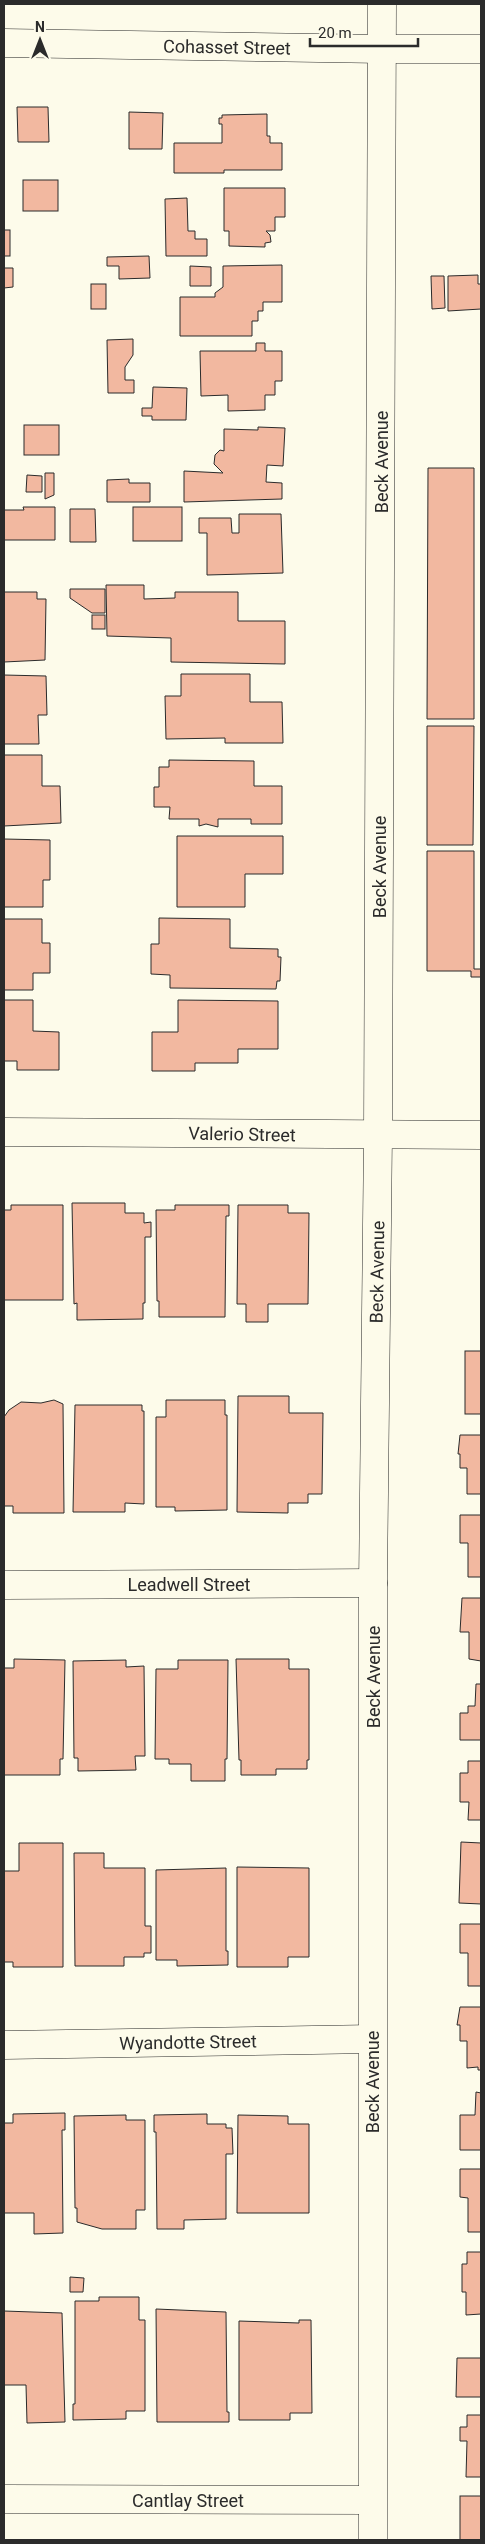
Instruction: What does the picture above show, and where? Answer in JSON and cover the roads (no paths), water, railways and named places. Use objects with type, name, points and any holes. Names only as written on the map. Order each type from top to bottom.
[{"type":"street","name":"Beck Avenue","points":[[373,2540],[373,1583],[378,1135],[382,4]]},
{"type":"street","name":"Cohasset Street","points":[[4,43],[383,49],[481,48]]},
{"type":"street","name":"Valerio Street","points":[[4,1132],[481,1135]]},
{"type":"street","name":"Leadwell Street","points":[[4,1585],[373,1583]]},
{"type":"street","name":"Wyandotte Street","points":[[4,2044],[372,2040]]},
{"type":"street","name":"Cantlay Street","points":[[4,2500],[372,2500]]}]
